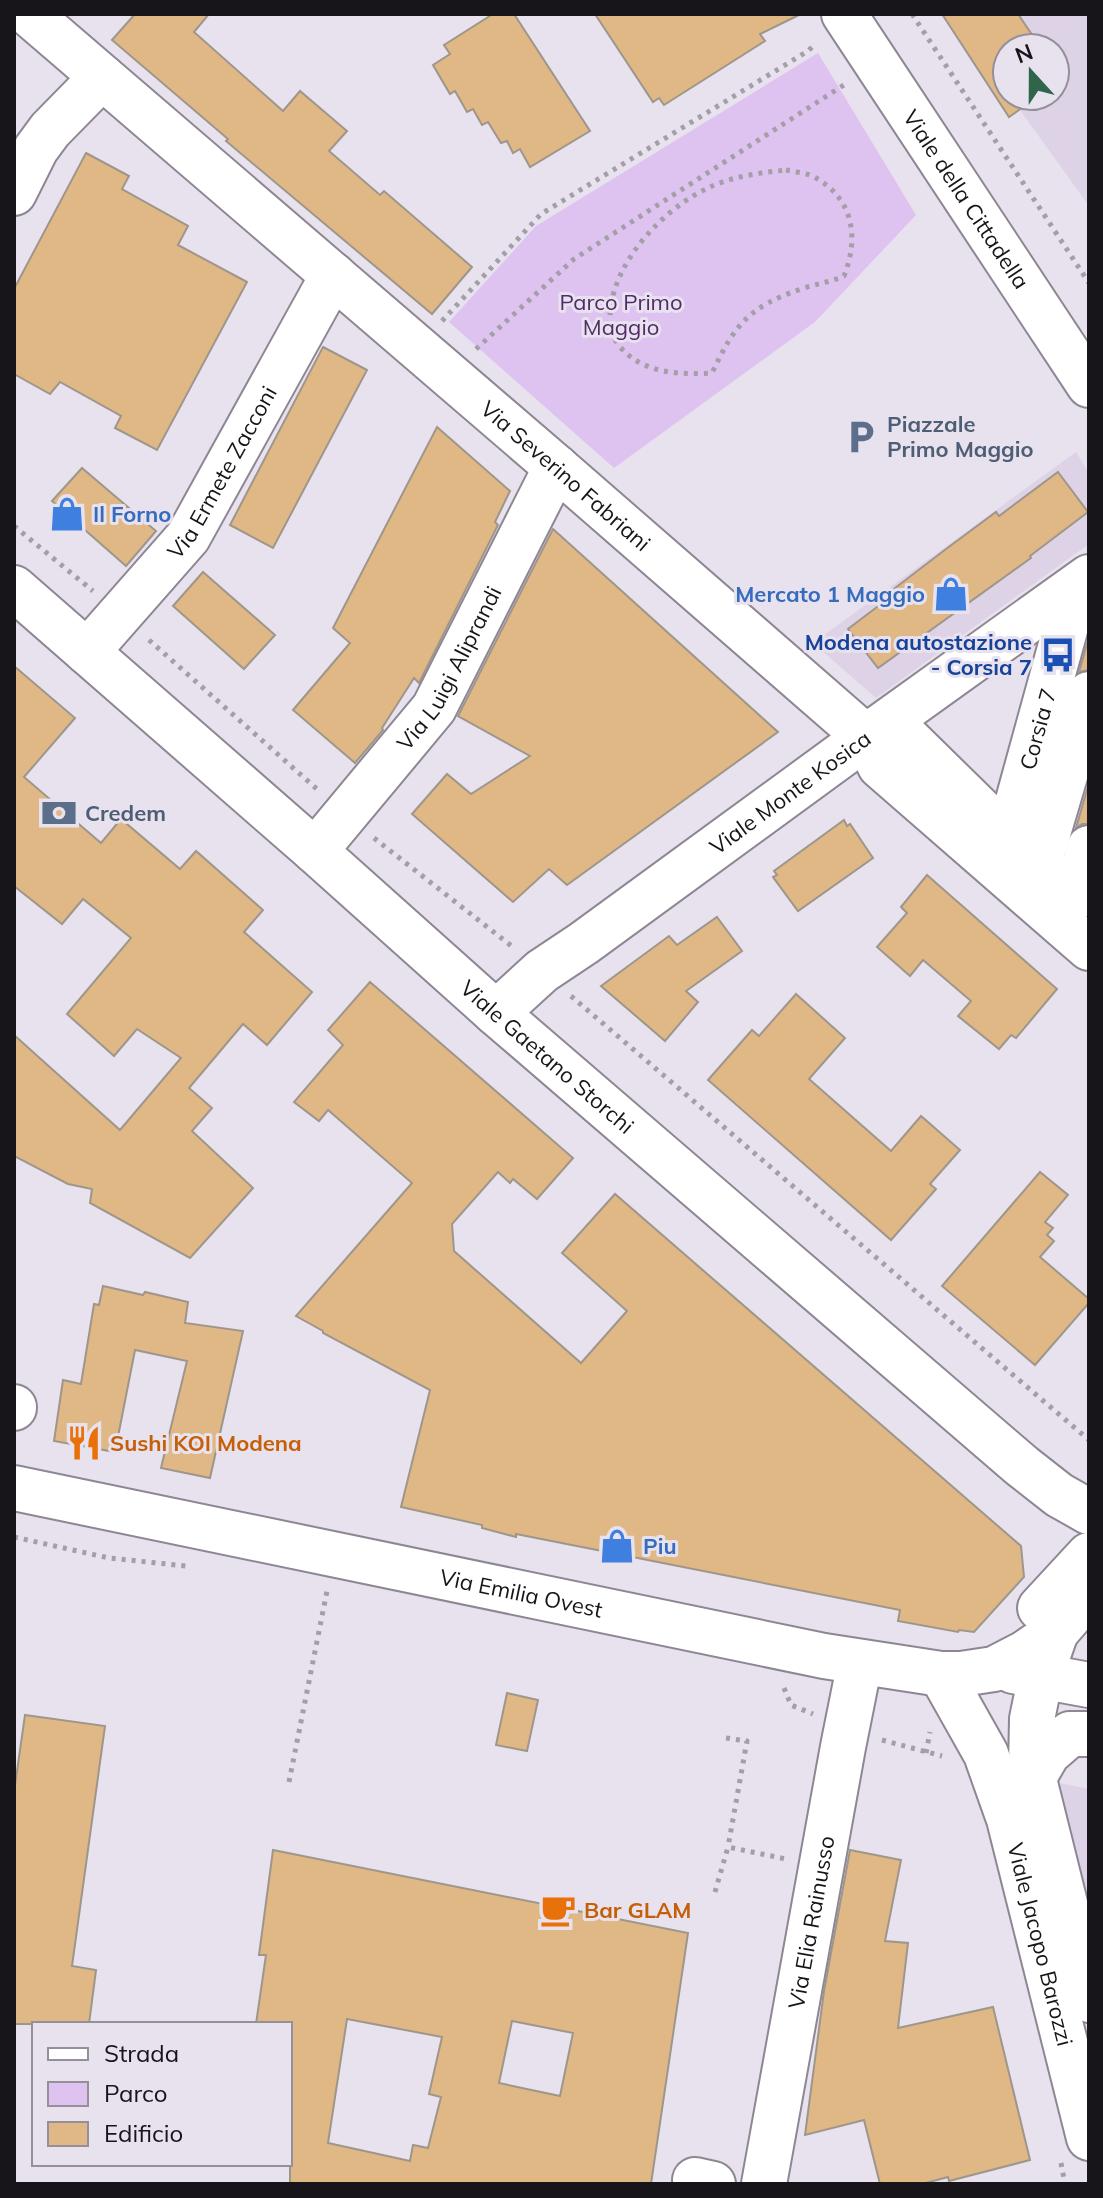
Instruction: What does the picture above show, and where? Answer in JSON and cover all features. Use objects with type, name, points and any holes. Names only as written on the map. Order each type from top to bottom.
[{"type":"street","name":"Via Severino Fabriani","points":[[29,14],[866,737],[880,766],[1089,948]]},
{"type":"street","name":"Viale della Cittadella","points":[[845,16],[1083,376],[1089,412]]},
{"type":"street","points":[[14,193],[36,149],[50,130],[102,77]]},
{"type":"street","name":"Via Ermete Zacconi","points":[[87,652],[188,537],[333,275]]},
{"type":"street","name":"Via Luigi Aliprandi","points":[[315,851],[434,708],[556,467]]},
{"type":"street","name":"Viale Monte Kosica","points":[[496,1013],[542,971],[1089,577]]},
{"type":"street","name":"Viale Gaetano Storchi","points":[[14,588],[496,1013],[1022,1466],[1059,1495],[1089,1512]]},
{"type":"street","name":"Corsia 7","points":[[1024,850],[1079,613]]},
{"type":"street","points":[[1024,850],[1089,694]]},
{"type":"street","points":[[866,737],[908,739],[1083,903]]},
{"type":"street","points":[[1083,903],[1089,848]]},
{"type":"street","name":"Via Emilia Ovest","points":[[14,1488],[860,1662],[941,1674],[994,1669]]},
{"type":"street","points":[[988,1760],[986,1718],[994,1669],[1036,1612],[1089,1555]]},
{"type":"street","points":[[994,1669],[1056,1632],[1089,1594]]},
{"type":"street","points":[[1056,1632],[1041,1675],[1032,1719],[1031,1767],[1089,2000]]},
{"type":"street","name":"Via Elia Rainusso","points":[[764,2184],[860,1662]]},
{"type":"street","points":[[994,1669],[1089,1685]]},
{"type":"street","points":[[941,1674],[988,1760]]},
{"type":"street","points":[[1009,1819],[1048,1753],[1070,1734],[1089,1734]]},
{"type":"street","name":"Viale Jacopo Barozzi","points":[[988,1760],[1009,1819],[1089,2138]]},
{"type":"path","points":[[912,14],[1089,283]]},
{"type":"path","points":[[433,361],[541,214],[808,51],[845,16]]},
{"type":"path","points":[[433,361],[574,259],[877,64]]},
{"type":"path","points":[[786,170],[814,176],[835,191],[848,214],[854,235],[852,256],[844,276],[792,292],[757,308],[738,325],[712,373],[686,375],[643,365],[625,353],[609,331],[611,305],[620,278],[636,250],[655,225],[680,205],[708,188],[745,175],[786,170]]},
{"type":"path","points":[[673,196],[680,205]]},
{"type":"path","points":[[14,1537],[109,1558],[187,1566]]},
{"type":"path","points":[[289,1782],[328,1586]]},
{"type":"path","points":[[781,1682],[791,1705],[847,1729],[926,1753],[988,1760]]},
{"type":"path","points":[[715,1892],[728,1847],[747,1741],[726,1738]]},
{"type":"path","points":[[728,1847],[794,1860]]},
{"type":"shaded area","points":[[1018,14],[1089,14],[1089,206],[1021,112],[1071,112],[1071,32],[1030,32]]},
{"type":"shaded area","name":"Mercato 1 Maggio","points":[[1076,452],[1089,473],[1089,544],[876,698],[813,643]]},
{"type":"shaded area","points":[[1059,1783],[1089,1789],[1089,1922]]},
{"type":"green space","name":"Parco Primo Maggio","points":[[818,53],[916,215],[815,322],[614,468],[449,322],[536,226]]},
{"type":"building","points":[[135,14],[209,14],[194,32],[283,111],[300,91],[347,131],[329,151],[380,195],[384,191],[472,267],[432,314],[226,141],[228,139],[112,40]]},
{"type":"building","points":[[493,14],[514,14],[590,131],[530,167],[520,149],[513,153],[507,141],[501,143],[488,122],[482,125],[473,109],[467,112],[455,91],[450,94],[433,65],[450,54],[444,45]]},
{"type":"building","points":[[595,14],[801,14],[760,34],[765,41],[664,105],[659,98],[653,102]]},
{"type":"building","points":[[942,14],[1018,14],[1030,32],[991,32],[991,89]]},
{"type":"building","points":[[86,153],[129,176],[122,189],[188,226],[178,245],[247,282],[157,450],[115,428],[121,416],[60,382],[50,394],[14,374],[14,289]]},
{"type":"building","points":[[323,347],[367,370],[273,548],[230,525]]},
{"type":"building","points":[[437,427],[510,491],[495,522],[498,525],[419,683],[414,678],[383,730],[355,763],[293,710],[350,643],[333,628]]},
{"type":"building","points":[[82,468],[156,531],[126,566],[52,501]]},
{"type":"building","points":[[1058,472],[1088,512],[1031,558],[878,668],[848,629],[881,604],[878,601],[946,549],[996,512],[999,516]]},
{"type":"building","points":[[553,529],[778,732],[567,885],[549,869],[513,902],[412,814],[447,774],[471,794],[530,756],[458,716]]},
{"type":"building","points":[[203,572],[275,635],[244,669],[173,606]]},
{"type":"building","points":[[1089,637],[1089,670],[1079,672]]},
{"type":"building","points":[[14,666],[75,718],[24,777],[101,843],[121,819],[180,869],[196,851],[263,910],[244,932],[312,992],[267,1045],[243,1024],[189,1088],[212,1108],[192,1131],[253,1188],[190,1258],[90,1203],[92,1189],[68,1184],[14,1156],[14,1035],[120,1130],[181,1058],[137,1029],[114,1056],[67,1014],[131,938],[83,899],[62,924],[14,886]]},
{"type":"building","points":[[1089,783],[1089,824],[1076,828]]},
{"type":"building","points":[[844,820],[873,858],[798,911],[773,877],[777,875],[774,871]]},
{"type":"building","points":[[927,875],[1057,989],[1016,1038],[1011,1035],[999,1049],[958,1016],[971,1001],[923,960],[910,976],[877,947],[907,913],[901,907]]},
{"type":"building","points":[[717,917],[742,951],[686,991],[698,1002],[665,1041],[601,986],[669,936],[677,945]]},
{"type":"building","points":[[370,982],[573,1158],[537,1199],[513,1179],[510,1183],[498,1172],[452,1224],[454,1251],[581,1363],[627,1311],[562,1253],[615,1194],[1021,1546],[1024,1577],[974,1632],[898,1621],[900,1610],[516,1534],[516,1537],[482,1528],[482,1525],[401,1507],[430,1390],[296,1316],[412,1183],[328,1110],[319,1121],[294,1102],[343,1045],[328,1030]]},
{"type":"building","points":[[796,994],[845,1038],[809,1079],[891,1151],[921,1116],[960,1150],[930,1184],[936,1189],[891,1240],[708,1080],[752,1030],[759,1036]]},
{"type":"building","points":[[1040,1172],[1068,1195],[1045,1222],[1053,1228],[1047,1235],[1054,1241],[1040,1257],[1089,1299],[1089,1303],[1035,1365],[942,1286]]},
{"type":"building","points":[[103,1286],[188,1302],[185,1323],[243,1331],[210,1478],[161,1468],[187,1361],[135,1350],[115,1452],[54,1441],[63,1380],[81,1384],[94,1304],[99,1305]]},
{"type":"building","points":[[507,1693],[538,1700],[527,1751],[496,1745]]},
{"type":"building","points":[[25,1715],[105,1726],[72,1966],[96,1970],[89,2022],[14,2024],[14,1792]]},
{"type":"building","points":[[273,1850],[688,1933],[651,2184],[290,2184],[292,2022],[256,2022],[266,1955],[259,1955]],"holes":[[[347,2019],[442,2037],[429,2094],[441,2097],[428,2148],[413,2145],[410,2161],[328,2143]],[[512,2021],[573,2033],[560,2096],[499,2083]]]},
{"type":"building","points":[[850,1850],[901,1860],[885,1941],[908,1943],[898,2028],[993,2007],[1030,2160],[949,2181],[948,2177],[922,2184],[880,2184],[864,2120],[805,2135],[824,1991]]},
{"type":"place","name":"Piazzale Primo Maggio","points":[[861,437]]},
{"type":"place","name":"Il Forno","points":[[67,514]]},
{"type":"place","name":"Mercato 1 Maggio","points":[[951,594]]},
{"type":"place","name":"Modena autostazione - Corsia 7","points":[[1058,655]]},
{"type":"place","name":"Credem","points":[[59,813]]},
{"type":"place","name":"Sushi KOI Modena","points":[[84,1443]]},
{"type":"place","name":"Piu","points":[[617,1546]]},
{"type":"place","name":"Bar GLAM","points":[[558,1910]]}]
